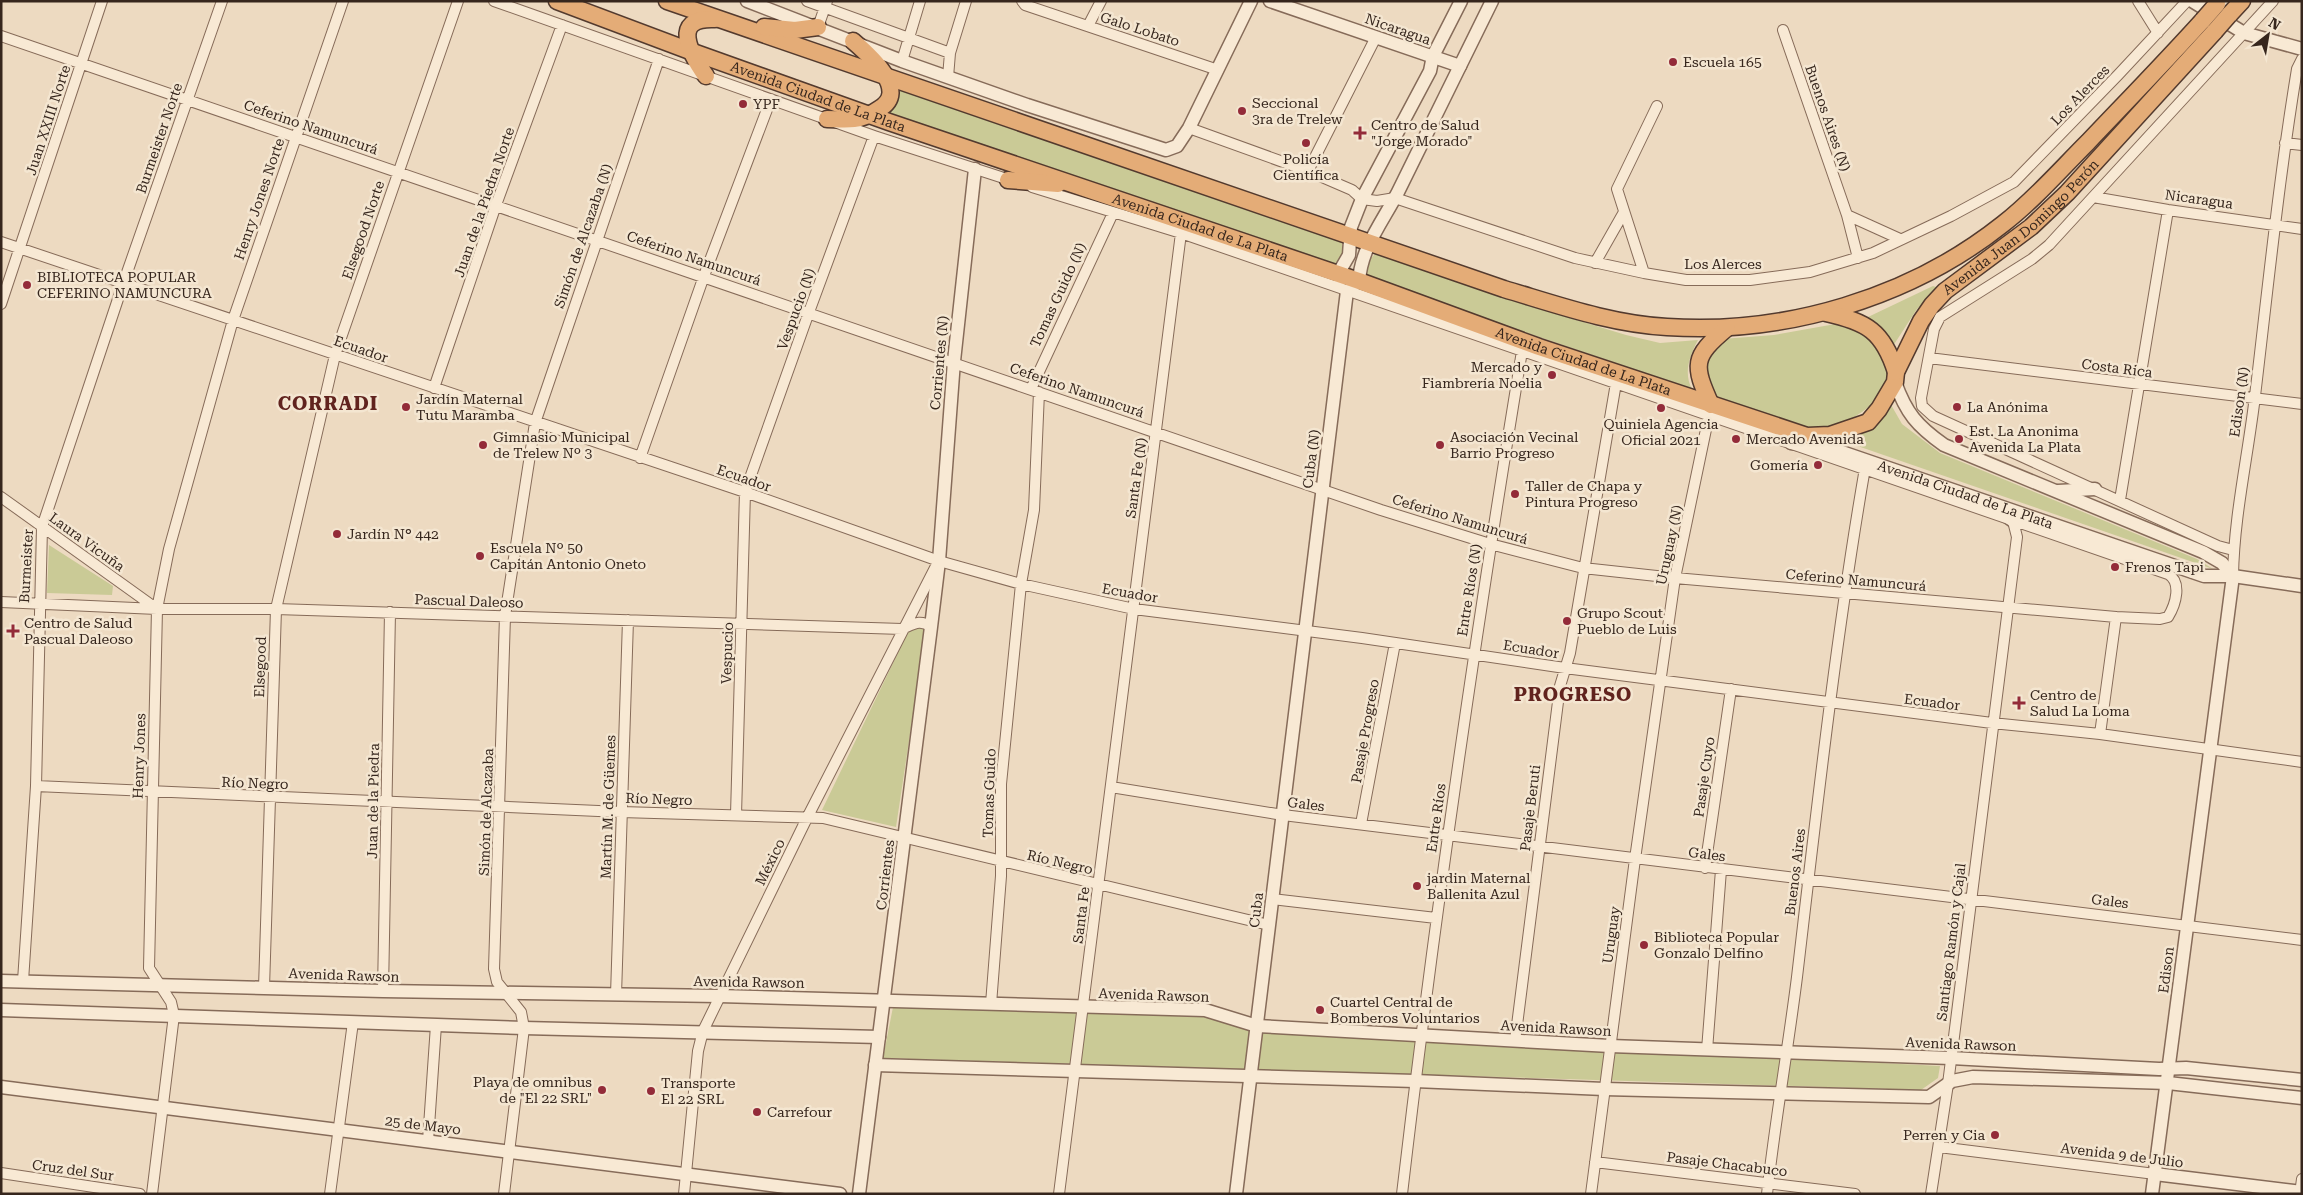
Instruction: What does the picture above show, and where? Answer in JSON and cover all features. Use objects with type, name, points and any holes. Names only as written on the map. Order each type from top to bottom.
[{"type":"highway","name":"Avenida Ciudad de La Plata","points":[[557,1],[690,51],[1338,274],[1353,286],[1539,347],[1710,410],[1807,436]]},
{"type":"highway","points":[[667,1],[1256,204],[1297,208],[1351,232],[1438,258],[1504,289],[1603,318],[1666,328],[1727,328],[1766,324],[1826,313],[1851,318],[1868,327],[1889,351],[1895,378]]},
{"type":"highway","name":"Avenida Juan Domingo Perón","points":[[1807,436],[1830,435],[1868,422],[1879,409],[1921,321],[1945,291],[2031,227],[2067,193],[2209,26],[2222,7],[2242,1]]},
{"type":"highway","points":[[706,76],[690,51],[686,39],[688,32],[695,22],[705,19],[723,20],[784,30],[818,28]]},
{"type":"highway","name":"Avenida Juan Domingo Perón","points":[[1826,313],[1918,276],[1964,252],[2003,224],[2041,190],[2209,26]]},
{"type":"highway","points":[[826,119],[855,119],[871,114],[884,106],[889,99],[890,89],[878,63],[853,41]]},
{"type":"highway","points":[[1008,180],[1086,187]]},
{"type":"highway","points":[[1710,410],[1698,377],[1698,364],[1708,344],[1727,328]]},
{"type":"highway","points":[[1522,351],[1539,347],[1568,366]]},
{"type":"street","name":"Juan XXIII Norte","points":[[1,304],[102,1]]},
{"type":"street","name":"Burmeister Norte","points":[[123,284],[222,1]]},
{"type":"street","name":"Henry Jones Norte","points":[[233,320],[343,1]]},
{"type":"street","name":"Elsegood Norte","points":[[336,355],[458,1]]},
{"type":"street","name":"Avenida Ciudad de La Plata","points":[[494,1],[874,136],[1008,180],[1353,286],[1522,351],[1616,383],[1710,410],[1791,443],[2174,577],[2177,583],[2172,610]]},
{"type":"street","points":[[746,1],[902,61],[1166,150],[1177,146],[1188,128],[1251,1]]},
{"type":"street","points":[[807,1],[826,5],[950,53]]},
{"type":"street","points":[[902,61],[920,1]]},
{"type":"street","points":[[948,77],[950,53],[966,1]]},
{"type":"street","points":[[1088,26],[1101,1]]},
{"type":"street","name":"Nicaragua","points":[[1270,1],[1460,66]]},
{"type":"street","points":[[1338,274],[1349,255],[1351,232],[1362,199],[1430,71],[1433,56],[1461,1]]},
{"type":"street","name":"Cuba (N)","points":[[1305,631],[1322,489],[1353,286],[1362,258],[1395,198],[1492,1]]},
{"type":"street","points":[[2138,1],[2158,33]]},
{"type":"street","name":"Los Alerces","points":[[1362,199],[1377,201],[1395,198],[1595,263],[1686,280],[1750,280],[1810,272],[1858,258],[1951,216],[2014,182],[2187,1]]},
{"type":"street","points":[[2192,1],[2244,32],[2302,49]]},
{"type":"street","name":"Avenida Juan Domingo Perón","points":[[2095,489],[1933,416],[1922,406],[1921,398],[1934,330],[1940,317],[2032,259],[2049,245],[2273,1]]},
{"type":"street","name":"Galo Lobato","points":[[1024,3],[1218,70]]},
{"type":"street","points":[[818,28],[826,5]]},
{"type":"street","name":"Juan de la Piedra Norte","points":[[434,388],[496,205],[562,25]]},
{"type":"street","name":"Buenos Aires (N)","points":[[1783,30],[1847,215],[1858,258]]},
{"type":"street","name":"Ceferino Namuncurá","points":[[1,36],[1322,489],[1490,544],[1583,568],[1675,578],[2116,617],[2160,619],[2168,617],[2172,610]]},
{"type":"street","points":[[1308,171],[1376,37]]},
{"type":"street","name":"Simón de Alcazaba (N)","points":[[535,422],[659,59]]},
{"type":"street","name":"Edison (N)","points":[[2209,750],[2233,576],[2233,550],[2255,398],[2285,143],[2297,69],[2302,59]]},
{"type":"street","points":[[640,458],[704,276],[772,99]]},
{"type":"street","points":[[1644,273],[1617,189],[1657,106]]},
{"type":"street","points":[[1188,128],[1308,171],[1352,190],[1362,199]]},
{"type":"street","name":"Vespucio (N)","points":[[745,492],[808,312],[874,136]]},
{"type":"street","points":[[2285,143],[2302,145]]},
{"type":"street","name":"Corrientes (N)","points":[[939,561],[954,362],[975,169]]},
{"type":"street","name":"Nicaragua","points":[[2093,197],[2302,229]]},
{"type":"street","points":[[2120,500],[2168,210]]},
{"type":"street","points":[[1595,263],[1624,212]]},
{"type":"street","name":"Tomas Guido (N)","points":[[1021,584],[1034,510],[1035,391],[1114,213]]},
{"type":"street","points":[[1847,215],[1900,239]]},
{"type":"street","name":"Santa Fe (N)","points":[[1134,609],[1181,233]]},
{"type":"street","name":"Ecuador","points":[[1,242],[745,492],[939,561],[1021,584],[1134,609],[1395,643],[1660,681],[1992,723],[2100,734],[2302,762]]},
{"type":"street","name":"Burmeister","points":[[23,981],[36,786],[42,527],[123,284]]},
{"type":"street","name":"Henry Jones","points":[[152,1194],[174,1015],[171,1002],[149,968],[151,792],[157,608],[169,549],[233,320]]},
{"type":"street","name":"Entre Ríos (N)","points":[[1473,654],[1522,351]]},
{"type":"street","name":"Elsegood","points":[[264,988],[276,608],[336,355]]},
{"type":"street","name":"Costa Rica","points":[[1929,358],[2302,404]]},
{"type":"street","points":[[1895,378],[1902,400],[1913,420],[1924,432],[1944,445],[2203,552],[2222,563],[2233,576]]},
{"type":"street","name":"Pasaje Beruti","points":[[1515,1041],[1557,704],[1570,653],[1616,383]]},
{"type":"street","name":"Uruguay (N)","points":[[1660,681],[1675,578],[1710,410]]},
{"type":"street","name":"Simón de Alcazaba","points":[[504,1194],[524,1028],[521,1012],[515,1002],[497,982],[494,969],[505,616],[535,422]]},
{"type":"street","name":"Avenida Ciudad de La Plata","points":[[1807,436],[1833,449],[2204,576],[2233,576],[2302,586]]},
{"type":"street","points":[[1791,443],[1833,449]]},
{"type":"street","points":[[1831,703],[1865,468]]},
{"type":"street","points":[[2053,491],[2095,489],[2218,546],[2233,550]]},
{"type":"street","name":"Vespucio","points":[[736,815],[745,492]]},
{"type":"street","name":"Laura Vicuña","points":[[1,498],[157,608]]},
{"type":"street","points":[[1984,500],[2013,521]]},
{"type":"street","name":"Santiago Ramón y Cajal","points":[[1931,1194],[1948,1084],[1992,723],[2017,537],[2013,521]]},
{"type":"street","name":"Corrientes","points":[[859,1194],[939,561]]},
{"type":"street","name":"México","points":[[684,1194],[698,1051],[703,1031],[807,818],[902,629],[939,561]]},
{"type":"street","name":"Tomas Guido","points":[[991,1004],[1001,862],[1000,784],[1021,584]]},
{"type":"street","name":"Pascual Daleoso","points":[[1,602],[157,608],[276,608],[902,629],[918,622],[925,622],[932,627]]},
{"type":"street","name":"Santa Fe","points":[[1059,1194],[1134,609]]},
{"type":"street","name":"Juan de la Piedra","points":[[383,991],[390,612]]},
{"type":"street","points":[[2100,734],[2116,617]]},
{"type":"street","name":"Martín M. de Güemes","points":[[616,994],[628,620]]},
{"type":"street","name":"Cuba","points":[[1236,1194],[1305,631]]},
{"type":"street","name":"Pasaje Progreso","points":[[1361,824],[1395,643]]},
{"type":"street","name":"Entre Ríos","points":[[1402,1194],[1436,918],[1473,654]]},
{"type":"street","name":"Uruguay","points":[[1591,1194],[1660,681]]},
{"type":"street","name":"Pasaje Cuyo","points":[[1706,868],[1731,690]]},
{"type":"street","name":"Buenos Aires","points":[[1767,1194],[1782,1093],[1831,703]]},
{"type":"street","name":"Edison","points":[[2152,1194],[2170,1068],[2209,750]]},
{"type":"street","name":"Río Negro","points":[[36,786],[622,812],[823,818],[1269,925]]},
{"type":"street","name":"Gales","points":[[1111,787],[1283,815],[1808,881],[1971,898],[2302,940]]},
{"type":"street","points":[[1707,1050],[1721,870]]},
{"type":"street","points":[[1272,899],[1436,918]]},
{"type":"street","name":"Avenida Rawson","points":[[2,981],[506,994],[719,996],[1205,1010],[1257,1026],[1610,1046],[2170,1068],[2302,1080]]},
{"type":"street","points":[[1,1010],[524,1028],[703,1031],[879,1037]]},
{"type":"street","points":[[330,1194],[353,1022]]},
{"type":"street","points":[[428,1141],[436,1025]]},
{"type":"street","points":[[875,1064],[1929,1098],[1944,1110]]},
{"type":"street","points":[[1929,1098],[1958,1079],[1973,1077],[2168,1083],[2302,1098]]},
{"type":"street","name":"25 de Mayo","points":[[1,1087],[840,1194]]},
{"type":"street","name":"Avenida 9 de Julio","points":[[1939,1147],[2155,1174],[2301,1189]]},
{"type":"street","name":"Pasaje Chacabuco","points":[[1595,1162],[1855,1194]]},
{"type":"street","name":"Cruz del Sur","points":[[1,1173],[140,1194]]},
{"type":"green space","points":[[895,87],[1340,239],[1344,249],[1340,260],[1331,266],[884,115],[898,102]]},
{"type":"green space","points":[[1377,252],[1514,301],[1626,335],[1660,343],[1698,340],[1690,358],[1688,370],[1689,383],[1692,389],[1372,280],[1366,272],[1370,259]]},
{"type":"green space","points":[[1933,286],[1939,288],[1917,309],[1893,346],[1887,335],[1868,317]]},
{"type":"green space","points":[[1841,323],[1866,337],[1880,352],[1887,369],[1888,378],[1879,397],[1870,406],[1847,421],[1824,430],[1808,430],[1713,396],[1702,368],[1722,339],[1774,335]]},
{"type":"green space","points":[[1890,403],[1902,424],[1940,453],[2197,559],[2213,569],[1846,442],[1871,425]]},
{"type":"green space","points":[[49,545],[113,586],[112,595],[47,593]]},
{"type":"green space","points":[[919,625],[926,628],[896,827],[822,810],[910,628]]},
{"type":"green space","points":[[893,1007],[1210,1016],[1251,1031],[1940,1066],[1938,1078],[1921,1090],[883,1058]]},
{"type":"place","name":"Escuela 165","points":[[1673,62]]},
{"type":"place","name":"YPF","points":[[743,104]]},
{"type":"place","name":"Seccional 3ra de Trelew","points":[[1242,111]]},
{"type":"place","name":"Centro de Salud \"Jorge Morado\"","points":[[1360,133]]},
{"type":"place","name":"Policía Científica","points":[[1306,143]]},
{"type":"place","name":"BIBLIOTECA POPULAR CEFERINO NAMUNCURA","points":[[27,285]]},
{"type":"place","name":"Mercado y Fiambrería Noelia","points":[[1552,375]]},
{"type":"place","name":"Jardín Maternal Tutu Maramba","points":[[406,407]]},
{"type":"place","name":"La Anónima","points":[[1957,407]]},
{"type":"place","name":"Quiniela Agencia Oficial 2021","points":[[1661,408]]},
{"type":"place","name":"Mercado Avenida","points":[[1736,439]]},
{"type":"place","name":"Est. La Anonima Avenida La Plata","points":[[1959,439]]},
{"type":"place","name":"Gimnasio Municipal de Trelew Nº 3","points":[[483,445]]},
{"type":"place","name":"Asociación Vecinal Barrio Progreso","points":[[1440,445]]},
{"type":"place","name":"Gomería","points":[[1818,465]]},
{"type":"place","name":"Taller de Chapa y Pintura Progreso","points":[[1515,494]]},
{"type":"place","name":"Jardín N° 442","points":[[337,534]]},
{"type":"place","name":"Escuela Nº 50 Capitán Antonio Oneto","points":[[480,556]]},
{"type":"place","name":"Frenos Tapi","points":[[2115,567]]},
{"type":"place","name":"Grupo Scout Pueblo de Luis","points":[[1567,621]]},
{"type":"place","name":"Centro de Salud Pascual Daleoso","points":[[13,631]]},
{"type":"place","name":"Centro de Salud La Loma","points":[[2019,703]]},
{"type":"place","name":"jardin Maternal Ballenita Azul","points":[[1417,886]]},
{"type":"place","name":"Biblioteca Popular Gonzalo Delfino","points":[[1644,945]]},
{"type":"place","name":"Cuartel Central de Bomberos Voluntarios","points":[[1320,1010]]},
{"type":"place","name":"Playa de omnibus de \"El 22 SRL\"","points":[[602,1090]]},
{"type":"place","name":"Transporte El 22 SRL","points":[[651,1091]]},
{"type":"place","name":"Carrefour","points":[[757,1112]]},
{"type":"place","name":"Perren y Cia","points":[[1995,1135]]},
{"type":"district","name":"CORRADI","points":[[328,403]]},
{"type":"district","name":"PROGRESO","points":[[1573,694]]}]
